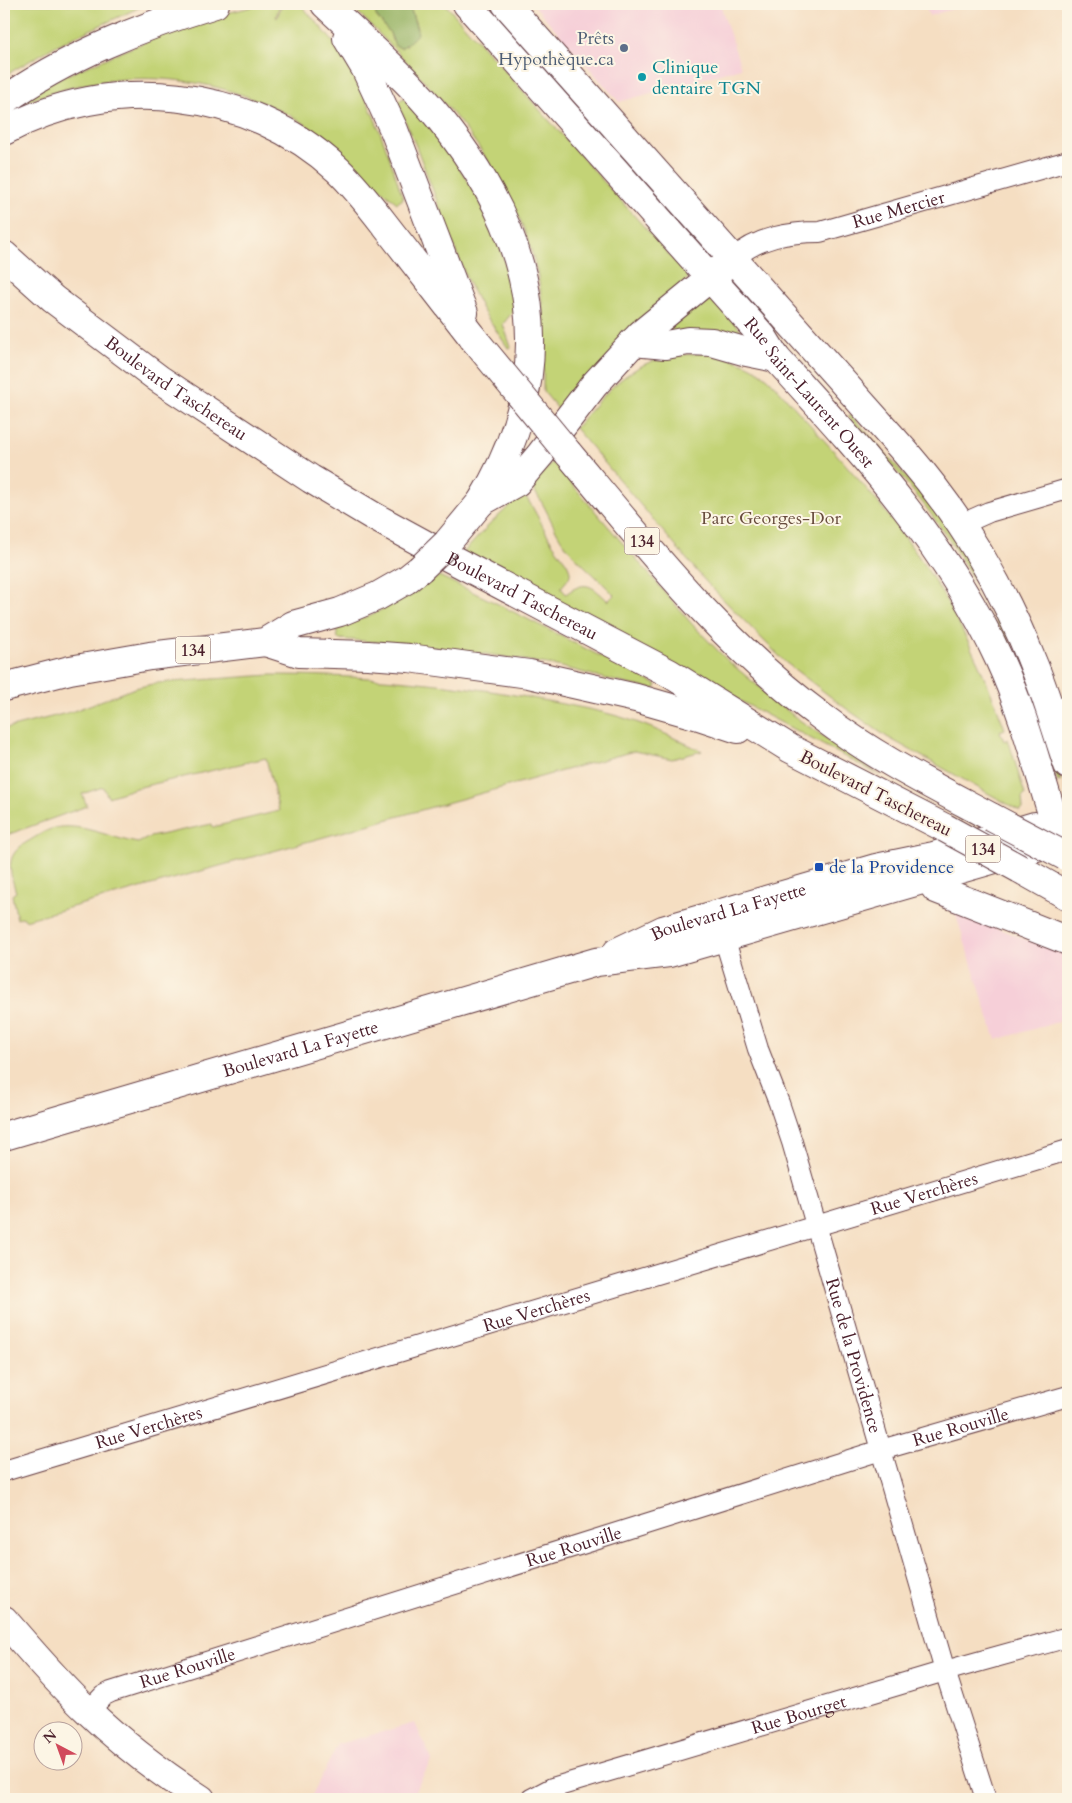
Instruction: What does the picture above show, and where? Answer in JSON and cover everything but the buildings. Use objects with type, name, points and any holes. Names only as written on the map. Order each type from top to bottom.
[{"type":"main road","points":[[4,101],[36,80],[85,54],[154,25],[215,4]]},
{"type":"main road","points":[[265,642],[293,625],[340,612],[378,596],[406,580],[447,543],[480,502],[500,469],[516,432],[528,372],[530,336],[528,301],[514,248],[490,193],[450,132],[413,88],[324,4]]},
{"type":"main road","name":"Boulevard Taschereau","points":[[324,4],[361,61],[384,106],[473,338],[691,597],[757,664],[820,716],[876,755],[991,817],[1065,836]]},
{"type":"main road","name":"Rue Saint-Laurent Ouest","points":[[466,4],[763,337],[776,358],[896,494],[922,528],[959,582],[995,650],[1016,699],[1065,836]]},
{"type":"main road","name":"Rue Saint-Laurent Ouest","points":[[506,4],[906,453],[931,482],[962,524],[993,577],[1039,677],[1068,766]]},
{"type":"main road","points":[[4,131],[33,117],[60,108],[101,98],[130,95],[171,97],[214,104],[244,113],[267,123],[314,150],[346,179],[375,212],[473,338]]},
{"type":"main road","name":"Boulevard Taschereau","points":[[4,255],[53,299],[159,379],[284,462],[365,511],[669,673],[791,749],[945,828],[1068,896]]},
{"type":"main road","points":[[480,502],[517,482],[594,385],[633,342],[733,259]]},
{"type":"main road","points":[[633,342],[666,344],[712,342],[776,358]]},
{"type":"main road","points":[[265,642],[299,653],[360,654],[408,658],[489,668],[562,681],[636,698],[699,716],[791,749]]},
{"type":"main road","name":"134","points":[[4,687],[70,670],[183,651],[265,642]]},
{"type":"main road","name":"Boulevard La Fayette","points":[[4,1136],[596,962],[669,953],[720,926],[926,869],[1065,836]]},
{"type":"main road","points":[[926,869],[936,889],[1068,941]]},
{"type":"main road","points":[[4,1620],[88,1712],[140,1756],[201,1799]]},
{"type":"street","name":"Rue Mercier","points":[[733,259],[750,246],[796,232],[820,232],[1068,161]]},
{"type":"street","points":[[962,524],[988,512],[1068,489]]},
{"type":"street","name":"Rue de la Providence","points":[[720,926],[758,1049],[784,1117],[945,1671],[986,1799]]},
{"type":"street","name":"Rue Verchères","points":[[4,1471],[1068,1150]]},
{"type":"street","name":"Rue Rouville","points":[[88,1712],[107,1693],[881,1450],[1068,1396]]},
{"type":"street","name":"Rue Bourget","points":[[531,1799],[552,1788],[945,1671],[1068,1637]]},
{"type":"shaded area","points":[[533,4],[720,4],[741,68],[619,102]]},
{"type":"shaded area","points":[[925,4],[969,4],[929,16]]},
{"type":"shaded area","points":[[955,912],[1068,956],[1068,1019],[996,1040]]},
{"type":"shaded area","points":[[415,1723],[432,1760],[410,1799],[310,1799],[338,1744]]},
{"type":"green space","points":[[4,4],[147,4],[57,45],[4,76]]},
{"type":"green space","points":[[263,4],[280,4],[282,6],[279,7],[277,18],[281,7],[300,4],[336,46],[355,77],[372,111],[403,199],[397,203],[339,151],[302,122],[266,104],[202,84],[142,78],[112,80],[53,92],[24,103],[43,85],[195,21]]},
{"type":"green space","points":[[350,4],[379,4],[385,27],[390,33],[392,41],[406,46],[417,28],[409,4],[445,4],[689,277],[558,409],[543,391],[544,334],[541,291],[526,236],[510,198],[489,162],[437,95]]},
{"type":"green space","points":[[382,4],[409,4],[418,33],[401,48],[395,46],[390,33],[376,16],[375,8]]},
{"type":"green space","points":[[404,98],[449,154],[476,194],[487,216],[506,266],[515,309],[503,324],[511,347],[508,348],[483,311],[468,282],[416,146],[397,102]]},
{"type":"green space","points":[[710,297],[753,343],[663,333]]},
{"type":"green space","name":"Parc Georges-Dor","points":[[708,352],[733,359],[756,369],[770,380],[869,492],[923,563],[969,643],[988,686],[1005,729],[1000,731],[1004,741],[1008,739],[1025,795],[1022,798],[1023,809],[1020,811],[887,737],[785,662],[707,583],[575,428],[609,390],[638,368],[664,358]]},
{"type":"green space","points":[[851,415],[942,517],[977,569],[1037,702],[1061,781],[1058,782],[1047,745],[1020,673],[987,603],[968,570],[925,506],[848,417]]},
{"type":"green space","points":[[553,462],[691,623],[728,661],[795,717],[881,776],[463,553],[523,493],[568,566],[569,576],[561,588],[566,594],[573,589],[588,586],[598,591],[608,601],[614,595],[565,545],[536,493],[530,486]]},
{"type":"green space","points":[[439,576],[657,685],[655,689],[521,659],[442,648],[338,639],[336,628],[390,606]]},
{"type":"green space","points":[[270,675],[306,675],[412,681],[517,695],[603,712],[623,718],[651,728],[702,751],[672,759],[634,751],[25,920],[23,917],[17,919],[12,895],[16,892],[11,870],[12,858],[20,847],[48,830],[75,827],[138,843],[150,837],[212,824],[213,827],[279,811],[266,758],[136,788],[108,797],[103,787],[82,794],[87,806],[4,836],[4,729],[71,712],[135,688],[157,683]]},
{"type":"place","name":"Prêts Hypothèque.ca","points":[[624,48]]},
{"type":"place","name":"Clinique dentaire TGN","points":[[642,77]]},
{"type":"place","name":"de la Providence","points":[[819,867]]}]
